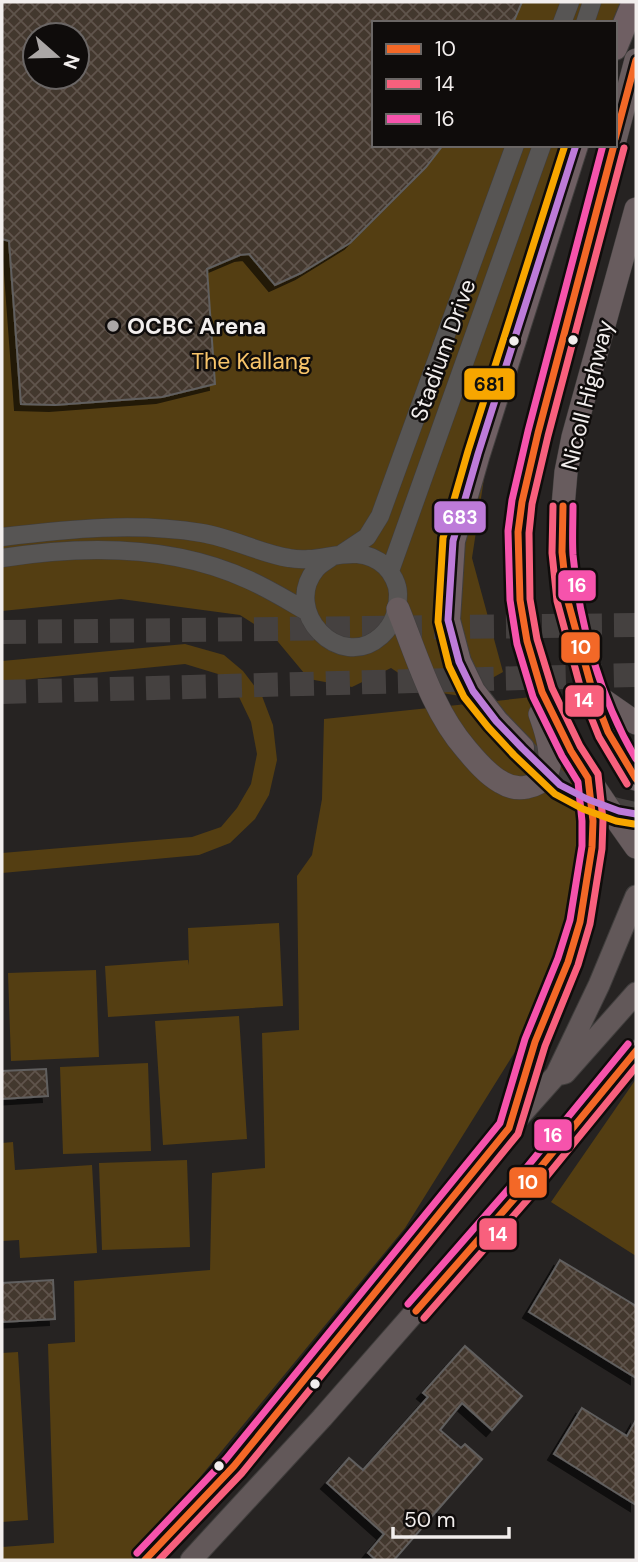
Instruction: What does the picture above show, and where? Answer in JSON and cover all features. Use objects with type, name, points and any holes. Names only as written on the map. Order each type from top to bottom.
[{"type":"highway","points":[[619,40],[624,2]]},
{"type":"highway","points":[[619,40],[634,2]]},
{"type":"highway","points":[[617,132],[636,60]]},
{"type":"highway","points":[[522,748],[496,721],[473,691],[460,663],[448,620],[453,541],[575,147]]},
{"type":"highway","name":"Nicoll Highway","points":[[613,147],[535,445],[522,502],[518,551],[520,600],[527,641],[542,692],[571,751],[636,847]]},
{"type":"highway","name":"Nicoll Highway","points":[[636,209],[573,437],[566,472],[562,519],[566,598],[593,693],[608,732],[636,779]]},
{"type":"highway","points":[[398,609],[441,712],[464,748],[491,776],[503,784],[517,788],[536,784],[550,765],[549,737],[527,682],[514,635],[510,587],[518,551]]},
{"type":"highway","points":[[593,693],[636,723]]},
{"type":"highway","points":[[509,1128],[535,1042],[568,962],[580,922],[592,847],[593,821],[588,778]]},
{"type":"main road","points":[[145,1560],[243,1455],[509,1128],[556,1075],[599,985],[636,897]]},
{"type":"main road","points":[[556,1075],[565,1073],[636,993]]},
{"type":"main road","points":[[191,1560],[322,1418],[521,1191],[634,1055]]},
{"type":"street","points":[[563,21],[570,2]]},
{"type":"street","points":[[586,21],[592,2]]},
{"type":"street","name":"Stadium Drive","points":[[306,611],[306,589],[316,569],[367,537],[380,516],[514,147]]},
{"type":"street","name":"Stadium Drive","points":[[390,571],[541,147]]},
{"type":"street","points":[[2,537],[82,528],[168,528],[229,539],[289,558],[310,559],[360,553],[377,559],[390,571],[398,589],[398,609],[391,625],[379,639],[362,646],[344,646],[327,639],[314,627],[306,611],[249,579],[169,556],[112,548],[33,553],[2,558]]},
{"type":"green space","name":"The Kallang","points":[[2,2],[621,2],[616,21],[372,21],[372,147],[575,147],[495,406],[472,558],[503,672],[460,696],[424,690],[391,668],[352,687],[309,679],[274,637],[240,615],[121,599],[2,611]]},
{"type":"green space","points":[[185,644],[224,655],[243,671],[262,696],[273,725],[277,760],[269,795],[255,819],[230,843],[199,855],[2,873],[2,853],[192,837],[221,827],[237,808],[251,784],[257,754],[251,722],[239,697],[218,674],[185,664],[2,682],[2,661]]},
{"type":"green space","points":[[542,696],[588,778],[565,962],[528,1031],[405,1228],[132,1560],[2,1560],[2,1547],[54,1543],[48,1344],[75,1342],[74,1281],[210,1270],[212,1173],[265,1168],[262,1033],[299,1030],[297,876],[312,855],[322,799],[324,719]]},
{"type":"green space","points":[[279,923],[283,1006],[108,1017],[105,966],[188,960],[189,965],[188,928]]},
{"type":"green space","points":[[96,970],[99,1057],[11,1061],[8,973]]},
{"type":"green space","points":[[239,1016],[247,1139],[163,1145],[155,1021]]},
{"type":"green space","points":[[148,1063],[151,1151],[63,1154],[60,1067]]},
{"type":"green space","points":[[636,1079],[636,1256],[551,1202]]},
{"type":"green space","points":[[13,1142],[15,1170],[92,1165],[97,1253],[20,1258],[19,1240],[2,1241],[2,1143]]},
{"type":"green space","points":[[187,1160],[190,1247],[102,1250],[99,1163]]},
{"type":"green space","points":[[18,1352],[28,1520],[2,1522],[2,1353]]},
{"type":"building","points":[[2,2],[522,2],[514,21],[372,21],[372,147],[441,147],[426,167],[350,243],[301,273],[275,285],[249,254],[207,269],[215,384],[162,397],[55,405],[21,404],[9,241],[2,239]]},
{"type":"building","points":[[46,1069],[48,1096],[2,1099],[2,1071]]},
{"type":"building","points":[[560,1260],[636,1306],[636,1378],[529,1312]]},
{"type":"building","points":[[53,1280],[55,1319],[2,1322],[2,1283]]},
{"type":"building","points":[[465,1346],[522,1396],[492,1430],[462,1403],[440,1430],[461,1448],[465,1444],[482,1459],[394,1560],[376,1560],[368,1553],[384,1534],[327,1483],[349,1458],[363,1470],[428,1397],[423,1393]]},
{"type":"building","points":[[582,1408],[627,1436],[636,1420],[636,1505],[554,1454]]},
{"type":"tunnel","points":[[2,632],[636,625]]},
{"type":"tunnel","points":[[2,692],[636,675]]},
{"type":"tunnel","points":[[522,748],[567,789],[606,807],[636,814]]},
{"type":"transit line","name":"10","points":[[617,131],[636,60]]},
{"type":"transit line","name":"681","points":[[564,147],[443,538],[438,622],[449,666],[464,697],[514,755],[555,794],[583,809],[616,821],[634,824]]},
{"type":"transit line","name":"683","points":[[575,147],[453,541],[448,620],[459,662],[473,691],[496,721],[522,748],[560,785],[587,799],[619,811],[636,814]]},
{"type":"transit line","name":"16","points":[[137,1553],[226,1459],[500,1123],[525,1039],[558,958],[570,920],[582,846],[578,782],[533,697],[517,644],[510,600],[508,531],[512,500],[528,431],[602,147]]},
{"type":"transit line","name":"10","points":[[145,1560],[234,1466],[509,1128],[535,1042],[568,962],[580,922],[592,847],[593,821],[588,778],[571,751],[542,692],[527,641],[520,600],[518,532],[538,433],[613,147]]},
{"type":"transit line","name":"14","points":[[159,1560],[242,1473],[518,1134],[545,1046],[578,965],[590,924],[602,849],[603,820],[598,774],[580,746],[552,688],[537,639],[530,599],[529,533],[532,504],[548,436],[624,148]]},
{"type":"transit line","name":"14","points":[[553,506],[552,553],[557,601],[583,697],[599,737],[627,784]]},
{"type":"transit line","name":"10","points":[[563,506],[562,552],[567,598],[593,693],[608,732],[636,779]]},
{"type":"transit line","name":"16","points":[[573,506],[573,555],[586,634],[602,687],[636,759]]},
{"type":"transit line","name":"16","points":[[408,1304],[513,1184],[628,1044]]},
{"type":"transit line","name":"10","points":[[416,1311],[521,1191],[636,1051]]},
{"type":"transit line","name":"14","points":[[424,1318],[529,1198],[636,1067]]},
{"type":"place","name":"OCBC Arena","points":[[113,326]]}]
